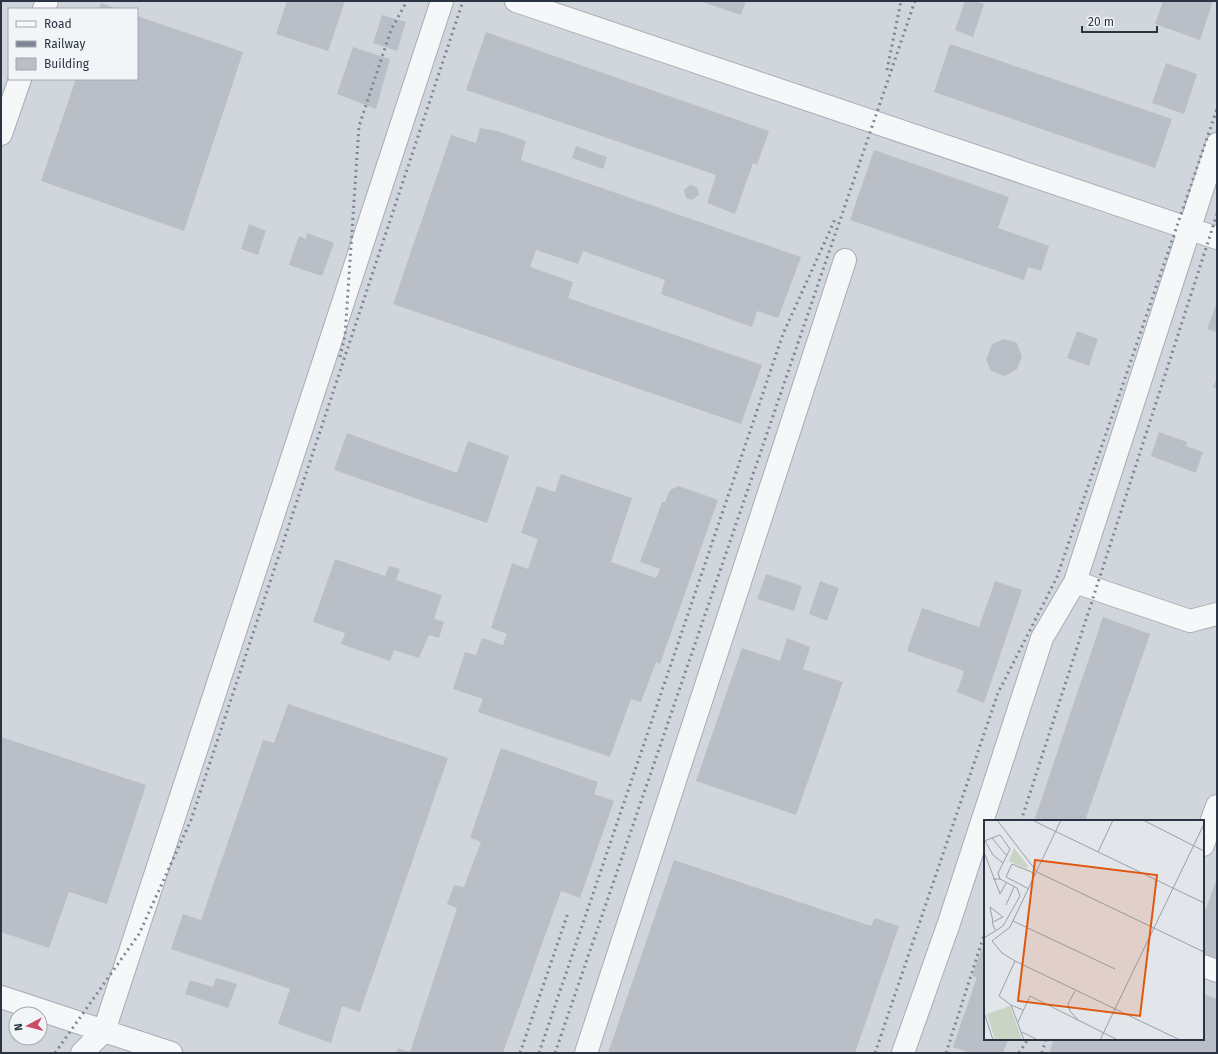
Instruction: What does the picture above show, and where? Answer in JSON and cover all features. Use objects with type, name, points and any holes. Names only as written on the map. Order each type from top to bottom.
[{"type":"street","points":[[114,1040],[442,1]]},
{"type":"street","points":[[516,1],[1217,238]]},
{"type":"street","points":[[1,134],[20,80]]},
{"type":"street","points":[[903,1053],[949,924],[1042,638],[1075,582],[1188,229],[1217,144]]},
{"type":"street","points":[[586,1053],[845,260]]},
{"type":"street","points":[[1075,582],[1190,621],[1217,614]]},
{"type":"street","points":[[1204,842],[1217,806]]},
{"type":"street","points":[[1204,966],[1217,971]]},
{"type":"street","points":[[1,997],[114,1040],[171,1053]]},
{"type":"street","points":[[82,1053],[114,1040]]},
{"type":"shaded area","points":[[1,1],[1217,1],[1217,1053],[1,1053]]},
{"type":"building","points":[[287,1],[345,1],[328,51],[276,34]]},
{"type":"building","points":[[700,1],[746,1],[741,15]]},
{"type":"building","points":[[965,1],[975,1],[984,4],[973,37],[955,30]]},
{"type":"building","points":[[1163,1],[1213,1],[1200,40],[1155,24]]},
{"type":"building","points":[[101,3],[114,8],[99,8]]},
{"type":"building","points":[[382,15],[406,22],[397,51],[373,43]]},
{"type":"building","points":[[138,16],[243,52],[184,231],[41,181],[76,80],[138,80]]},
{"type":"building","points":[[486,32],[769,131],[757,165],[753,163],[735,214],[707,203],[716,175],[466,90]]},
{"type":"building","points":[[950,44],[1172,119],[1155,168],[934,92]]},
{"type":"building","points":[[353,47],[390,59],[376,109],[337,94]]},
{"type":"building","points":[[1166,63],[1197,74],[1184,114],[1152,103]]},
{"type":"building","points":[[480,128],[497,131],[526,141],[521,160],[801,257],[778,318],[757,311],[752,327],[661,294],[665,280],[583,251],[578,264],[536,250],[530,267],[573,282],[568,298],[762,365],[741,424],[393,304],[451,135],[476,143]]},
{"type":"building","points":[[576,146],[607,157],[603,169],[572,158]]},
{"type":"building","points":[[874,150],[1009,197],[998,228],[1049,246],[1041,271],[1028,267],[1024,280],[850,220]]},
{"type":"building","points":[[690,185],[697,187],[699,195],[692,200],[686,198],[684,190]]},
{"type":"building","points":[[249,224],[266,231],[258,255],[241,249]]},
{"type":"building","points":[[307,233],[334,243],[322,276],[289,265],[299,236],[306,239]]},
{"type":"building","points":[[1217,302],[1217,332],[1207,329]]},
{"type":"building","points":[[1077,331],[1098,339],[1089,366],[1067,358]]},
{"type":"building","points":[[1004,339],[1017,343],[1022,357],[1017,369],[1005,376],[991,371],[986,360],[992,344]]},
{"type":"building","points":[[1217,378],[1217,389],[1213,387]]},
{"type":"building","points":[[1159,432],[1187,442],[1186,446],[1203,452],[1196,473],[1151,456]]},
{"type":"building","points":[[347,433],[457,473],[468,441],[509,456],[487,523],[334,470]]},
{"type":"building","points":[[561,474],[632,498],[611,562],[656,578],[660,569],[640,562],[662,502],[665,502],[670,490],[679,486],[718,500],[660,664],[656,662],[641,702],[631,699],[610,757],[478,712],[483,699],[453,689],[465,652],[476,655],[482,638],[503,645],[507,634],[491,628],[512,563],[528,569],[538,539],[521,533],[537,486],[555,492]]},
{"type":"building","points":[[335,559],[385,576],[389,566],[400,569],[396,580],[442,595],[434,619],[444,622],[439,638],[429,635],[419,658],[394,650],[390,661],[341,644],[345,633],[313,622]]},
{"type":"building","points":[[766,574],[802,586],[794,611],[757,599]]},
{"type":"building","points":[[820,581],[839,588],[827,621],[809,614]]},
{"type":"building","points":[[995,581],[1022,590],[984,703],[957,692],[964,671],[907,651],[922,608],[979,627]]},
{"type":"building","points":[[1103,617],[1150,634],[1085,820],[1034,820]]},
{"type":"building","points":[[787,638],[810,647],[803,669],[843,682],[796,815],[696,781],[742,648],[780,661]]},
{"type":"building","points":[[288,704],[448,758],[360,1012],[342,1006],[331,1043],[278,1024],[290,989],[171,949],[183,914],[201,920],[263,740],[274,743]]},
{"type":"building","points":[[1,737],[146,785],[107,904],[69,892],[49,948],[1,932]]},
{"type":"building","points":[[501,748],[598,782],[594,794],[614,801],[580,898],[561,891],[503,1053],[396,1053],[398,1048],[410,1052],[457,908],[447,904],[454,885],[464,887],[481,842],[470,838]]},
{"type":"building","points":[[674,860],[871,926],[875,918],[899,926],[855,1053],[608,1053]]},
{"type":"building","points":[[1217,878],[1217,958],[1204,954],[1204,914]]},
{"type":"building","points":[[984,943],[984,1040],[1008,1040],[1003,1053],[971,1053],[953,1047],[977,977],[972,976]]},
{"type":"building","points":[[216,978],[237,984],[228,1008],[185,994],[190,980],[213,987]]},
{"type":"building","points":[[1204,994],[1217,999],[1217,1053],[1049,1053],[1054,1040],[1204,1040]]},
{"type":"railway","points":[[340,357],[345,336],[359,126],[391,30],[407,1]]},
{"type":"railway","points":[[55,1053],[139,934],[191,820],[463,1]]},
{"type":"railway","points":[[887,70],[901,1]]},
{"type":"railway","points":[[555,1053],[915,1]]},
{"type":"railway","points":[[875,1053],[998,693],[1057,577],[1217,109]]},
{"type":"railway","points":[[1021,820],[1217,214]]},
{"type":"railway","points":[[539,1053],[783,334],[836,217]]},
{"type":"railway","points":[[520,1053],[568,913]]},
{"type":"railway","points":[[946,1053],[984,935]]},
{"type":"railway","points":[[1019,1053],[1027,1040]]},
{"type":"railway","points":[[1042,1053],[1046,1040]]}]
